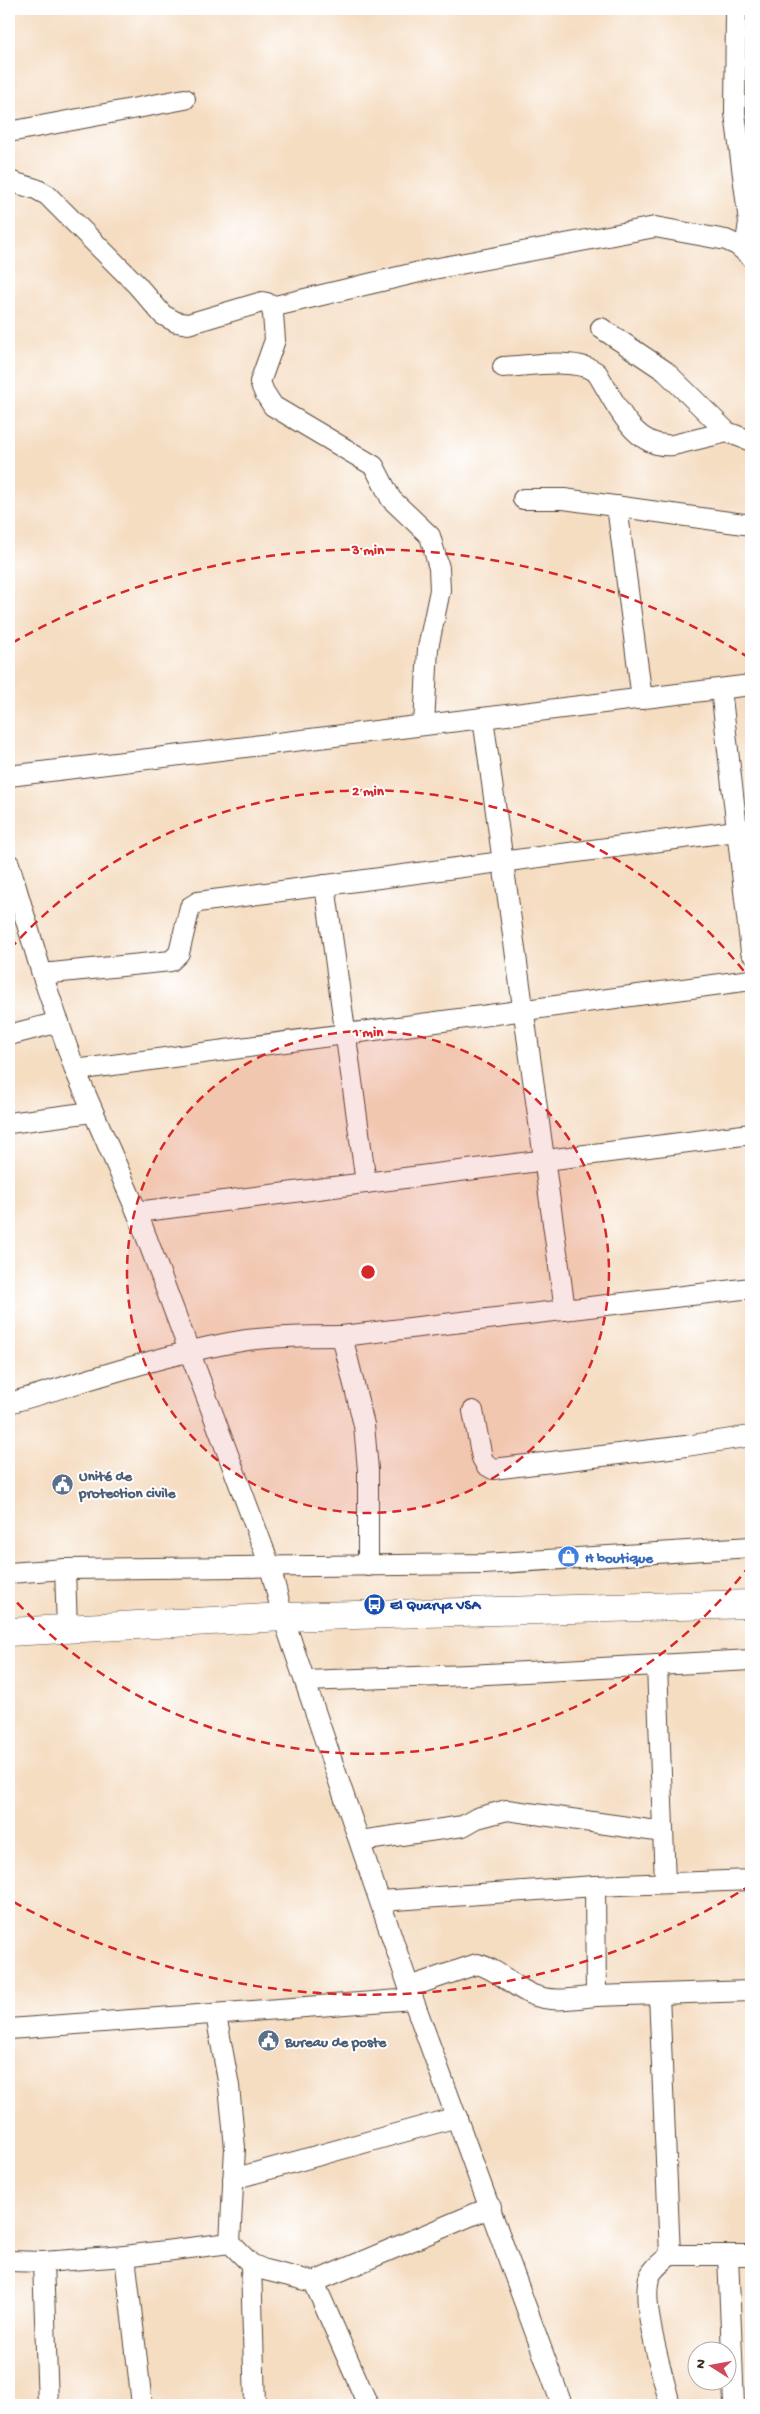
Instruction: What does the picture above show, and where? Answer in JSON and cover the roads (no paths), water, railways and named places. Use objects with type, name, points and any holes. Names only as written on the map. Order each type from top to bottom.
[{"type":"highway","points":[[9,1632],[282,1617],[751,1604]]},
{"type":"street","points":[[736,9],[735,113],[749,222],[748,254]]},
{"type":"street","points":[[9,132],[185,100]]},
{"type":"street","points":[[9,181],[36,189],[47,195],[136,284],[163,315],[176,322],[188,324],[262,302],[267,303],[271,307],[275,340],[260,382],[267,399],[273,406],[374,466],[391,499],[430,536],[435,549],[440,590],[428,648],[424,726]]},
{"type":"street","points":[[271,307],[428,270],[655,227],[726,240],[748,254]]},
{"type":"street","points":[[600,328],[665,371],[727,432],[751,441]]},
{"type":"street","points":[[503,367],[573,364],[591,368],[597,373],[635,433],[659,444],[673,445],[727,432]]},
{"type":"street","points":[[523,499],[564,499],[751,525]]},
{"type":"street","points":[[617,506],[642,699]]},
{"type":"street","points":[[9,776],[751,685]]},
{"type":"street","points":[[721,689],[744,830],[751,952]]},
{"type":"street","points":[[482,718],[504,861],[543,1161],[565,1310]]},
{"type":"street","points":[[42,974],[170,960],[179,954],[190,907],[194,904],[744,830]]},
{"type":"street","points":[[9,864],[42,974],[75,1070],[137,1212],[270,1566],[282,1617],[411,1993],[562,2405]]},
{"type":"street","points":[[325,885],[366,1183]]},
{"type":"street","points":[[75,1070],[751,980]]},
{"type":"street","points":[[9,1035],[59,1022]]},
{"type":"street","points":[[9,1123],[92,1112]]},
{"type":"street","points":[[137,1212],[751,1134]]},
{"type":"street","points":[[9,1403],[190,1352],[247,1340],[294,1336],[342,1336],[751,1288]]},
{"type":"street","points":[[342,1336],[364,1425],[368,1470],[368,1566]]},
{"type":"street","points":[[473,1411],[482,1458],[486,1465],[494,1469],[686,1446],[751,1436]]},
{"type":"street","points":[[9,1573],[65,1569],[484,1564],[751,1547]]},
{"type":"street","points":[[65,1569],[67,1629]]},
{"type":"street","points":[[305,1680],[468,1675],[751,1660]]},
{"type":"street","points":[[657,1665],[665,1883]]},
{"type":"street","points":[[360,1841],[463,1826],[477,1818],[507,1810],[663,1832]]},
{"type":"street","points":[[380,1901],[595,1886],[751,1880]]},
{"type":"street","points":[[595,1886],[596,1996]]},
{"type":"street","points":[[9,2029],[216,2015],[411,1993],[477,1964],[488,1968],[532,1994],[558,2000],[596,1996],[751,1991]]},
{"type":"street","points":[[659,1994],[670,2255]]},
{"type":"street","points":[[216,2015],[229,2086],[235,2148],[230,2243],[251,2264],[265,2270],[314,2282],[491,2208]]},
{"type":"street","points":[[233,2179],[458,2117]]},
{"type":"street","points":[[9,2261],[43,2262],[125,2256],[230,2243]]},
{"type":"street","points":[[670,2405],[647,2299],[649,2277],[655,2268],[670,2255],[751,2255]]},
{"type":"street","points":[[728,2255],[734,2405]]},
{"type":"street","points":[[125,2256],[142,2405]]},
{"type":"street","points":[[43,2262],[48,2405]]},
{"type":"street","points":[[251,2264],[255,2405]]},
{"type":"street","points":[[314,2282],[368,2405]]},
{"type":"place","name":"Unité de protection civile","points":[[63,1484]]},
{"type":"place","name":"H boutique","points":[[569,1557]]},
{"type":"place","name":"El Quarya VSA","points":[[374,1604]]},
{"type":"place","name":"Bureau de poste","points":[[269,2041]]}]
